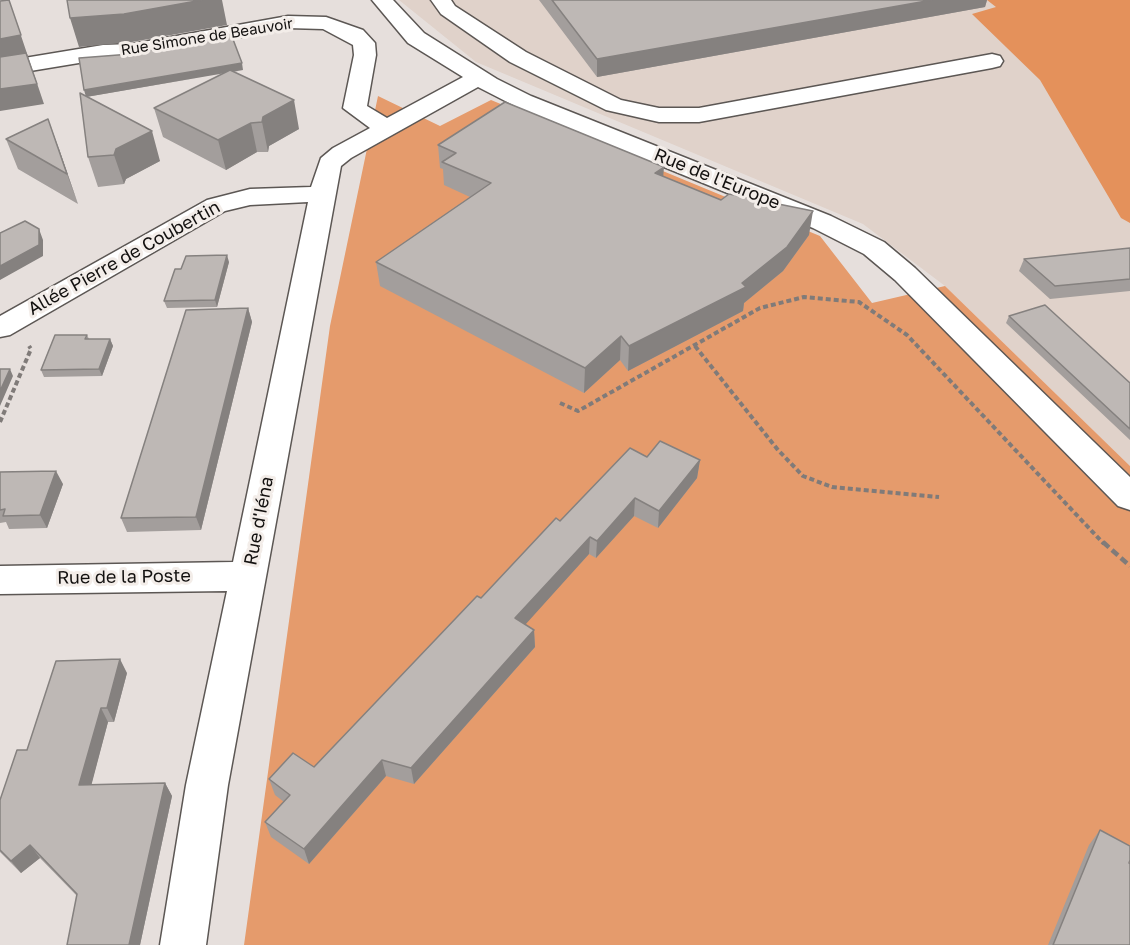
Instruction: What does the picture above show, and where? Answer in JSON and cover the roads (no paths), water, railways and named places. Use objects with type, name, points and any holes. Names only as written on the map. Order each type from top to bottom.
[{"type":"street","name":"Rue de l'Europe","points":[[382,0],[416,38],[478,78],[523,101],[822,222],[874,248],[905,274],[1130,497]]},
{"type":"street","points":[[441,0],[448,10],[518,57],[614,105],[659,115],[699,115],[992,61]]},
{"type":"street","name":"Rue Simone de Beauvoir","points":[[0,69],[103,52],[142,50],[288,22],[315,22],[342,28],[361,39],[365,49],[355,100],[356,111],[386,128]]},
{"type":"street","name":"Rue d'Iéna","points":[[183,945],[207,785],[322,194],[330,163],[386,128],[478,78]]},
{"type":"street","name":"Allée Pierre de Coubertin","points":[[4,326],[216,205],[249,197],[322,194]]},
{"type":"street","name":"Rue de la Poste","points":[[0,580],[248,576]]}]
